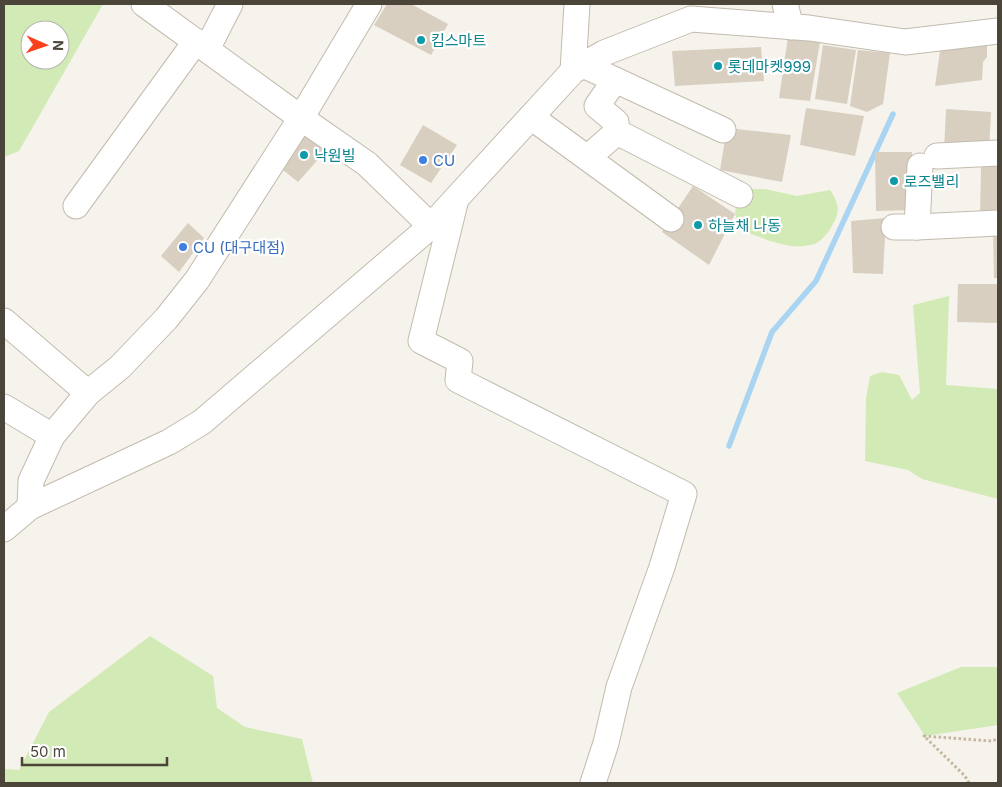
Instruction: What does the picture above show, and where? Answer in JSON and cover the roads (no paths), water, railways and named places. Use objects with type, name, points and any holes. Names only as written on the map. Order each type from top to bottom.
[{"type":"street","points":[[144,4],[367,164],[431,226]]},
{"type":"street","points":[[76,206],[201,45],[230,4]]},
{"type":"street","points":[[30,507],[31,481],[52,436],[88,393],[120,367],[166,319],[198,280],[301,118],[369,4]]},
{"type":"street","points":[[577,4],[578,68]]},
{"type":"street","points":[[4,529],[30,507],[169,442],[202,422],[431,226],[578,68],[604,53],[691,19],[788,15],[905,42],[998,31]]},
{"type":"street","points":[[578,68],[616,80],[723,130]]},
{"type":"street","points":[[593,153],[616,132],[616,122],[597,106],[616,80]]},
{"type":"street","points":[[534,114],[593,153],[671,214],[534,114]]},
{"type":"street","points":[[616,132],[740,196]]},
{"type":"street","points":[[998,153],[928,161],[906,227],[998,224]]},
{"type":"street","points":[[455,200],[421,341],[460,361],[458,380],[684,494],[662,567],[619,687],[606,743],[593,783]]},
{"type":"street","points":[[4,321],[88,393]]},
{"type":"street","points":[[4,407],[52,436]]},
{"type":"waterway","points":[[729,446],[772,332],[816,281],[893,114]]},
{"type":"place","name":"킴스마트","points":[[421,40]]},
{"type":"place","name":"롯데마켓999","points":[[718,66]]},
{"type":"place","name":"낙원빌","points":[[304,155]]},
{"type":"place","name":"CU","points":[[423,160]]},
{"type":"place","name":"로즈밸리","points":[[894,181]]},
{"type":"place","name":"하늘채 나동","points":[[698,225]]},
{"type":"place","name":"CU (대구대점)","points":[[183,247]]}]
